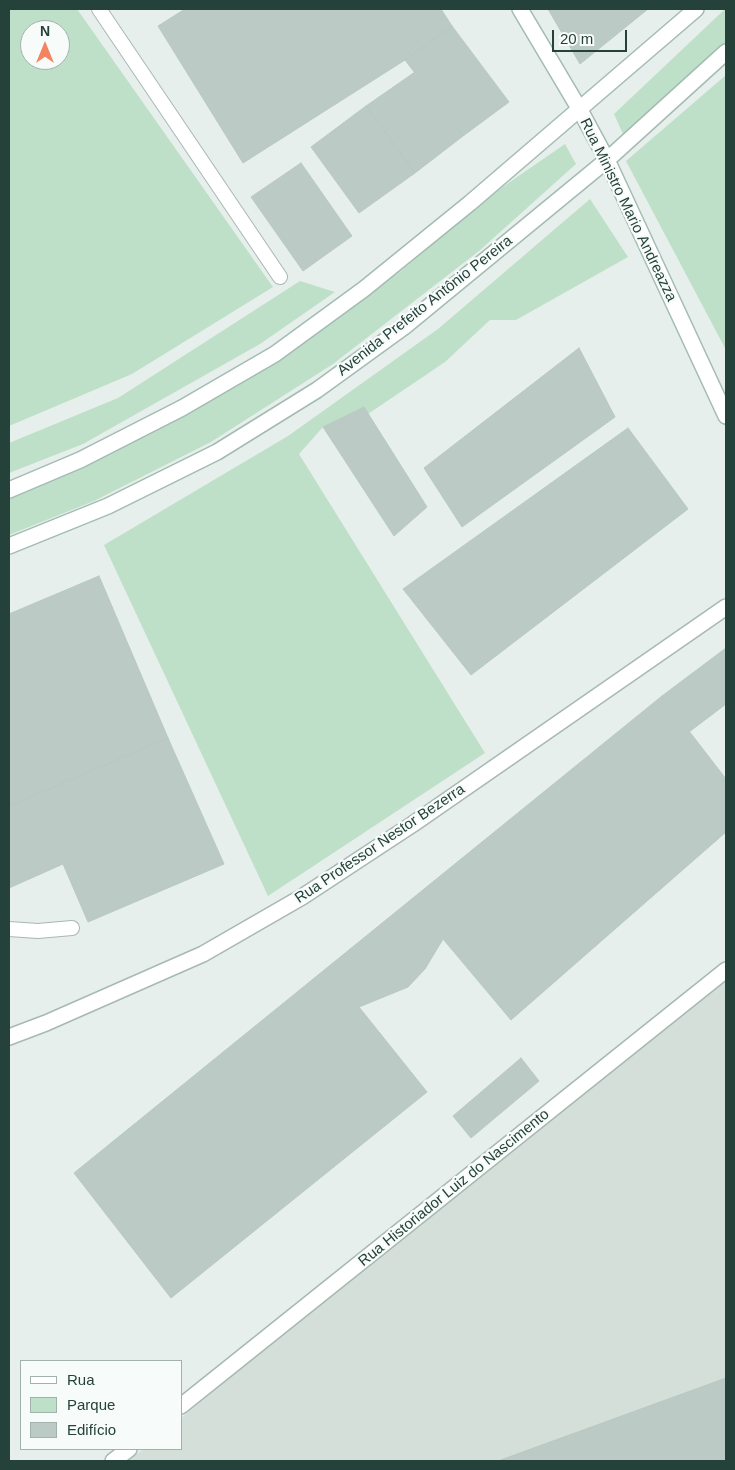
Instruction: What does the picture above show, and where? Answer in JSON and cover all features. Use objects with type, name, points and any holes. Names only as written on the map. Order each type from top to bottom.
[{"type":"street","name":"Rua Ministro Mario Andreazza","points":[[520,9],[580,110],[606,160],[726,416]]},
{"type":"street","points":[[9,490],[80,460],[174,412],[275,354],[364,289],[470,203],[696,9]]},
{"type":"street","name":"Avenida Prefeito Antônio Pereira","points":[[9,546],[108,506],[208,456],[317,390],[404,327],[606,160],[726,52]]},
{"type":"street","name":"Rua Professor Nestor Bezerra","points":[[9,1037],[46,1024],[202,954],[302,897],[413,824],[726,607]]},
{"type":"street","name":"Rua Historiador Luiz do Nascimento","points":[[182,1405],[726,970]]},
{"type":"street","points":[[113,1461],[127,1450]]},
{"type":"lane","points":[[99,9],[280,277]]},
{"type":"lane","points":[[9,929],[38,931],[72,928]]},
{"type":"shaded area","points":[[726,971],[726,1461],[128,1461],[142,1450],[182,1450],[182,1417]]},
{"type":"green space","points":[[9,9],[77,9],[273,287],[132,374],[9,426]]},
{"type":"green space","points":[[725,9],[726,45],[623,134],[614,114]]},
{"type":"green space","points":[[726,75],[726,350],[626,161]]},
{"type":"green space","points":[[565,144],[576,164],[479,251],[333,364],[211,442],[94,501],[9,535],[9,496],[224,392],[324,328],[401,271],[491,195]]},
{"type":"green space","points":[[590,199],[628,257],[516,320],[490,320],[445,362],[368,414],[364,407],[323,427],[299,454],[485,753],[268,896],[104,545],[288,436],[438,329]]},
{"type":"green space","points":[[300,281],[335,292],[260,344],[83,444],[9,473],[9,443],[118,398]]},
{"type":"building","points":[[185,9],[441,9],[452,26],[405,60],[243,163],[158,26]]},
{"type":"building","points":[[548,9],[648,9],[580,64]]},
{"type":"building","points":[[452,26],[509,102],[463,136],[405,60]]},
{"type":"building","points":[[415,72],[463,136],[415,173],[366,106]]},
{"type":"building","points":[[366,106],[415,173],[359,213],[311,147]]},
{"type":"building","points":[[301,163],[352,236],[303,271],[251,197]]},
{"type":"building","points":[[579,348],[615,417],[462,527],[424,468]]},
{"type":"building","points":[[364,407],[427,507],[394,536],[323,427]]},
{"type":"building","points":[[628,428],[688,509],[471,675],[403,589]]},
{"type":"building","points":[[99,576],[168,738],[9,806],[9,614]]},
{"type":"building","points":[[726,648],[726,704],[689,732],[662,696]]},
{"type":"building","points":[[662,696],[726,779],[726,832],[511,1020],[443,939],[425,969],[408,987],[359,1007],[427,1092],[171,1298],[74,1173]]},
{"type":"building","points":[[168,738],[224,864],[88,922],[63,864],[9,888],[9,806]]},
{"type":"building","points":[[521,1058],[539,1081],[471,1138],[453,1116]]},
{"type":"building","points":[[726,1378],[726,1461],[498,1461]]}]
